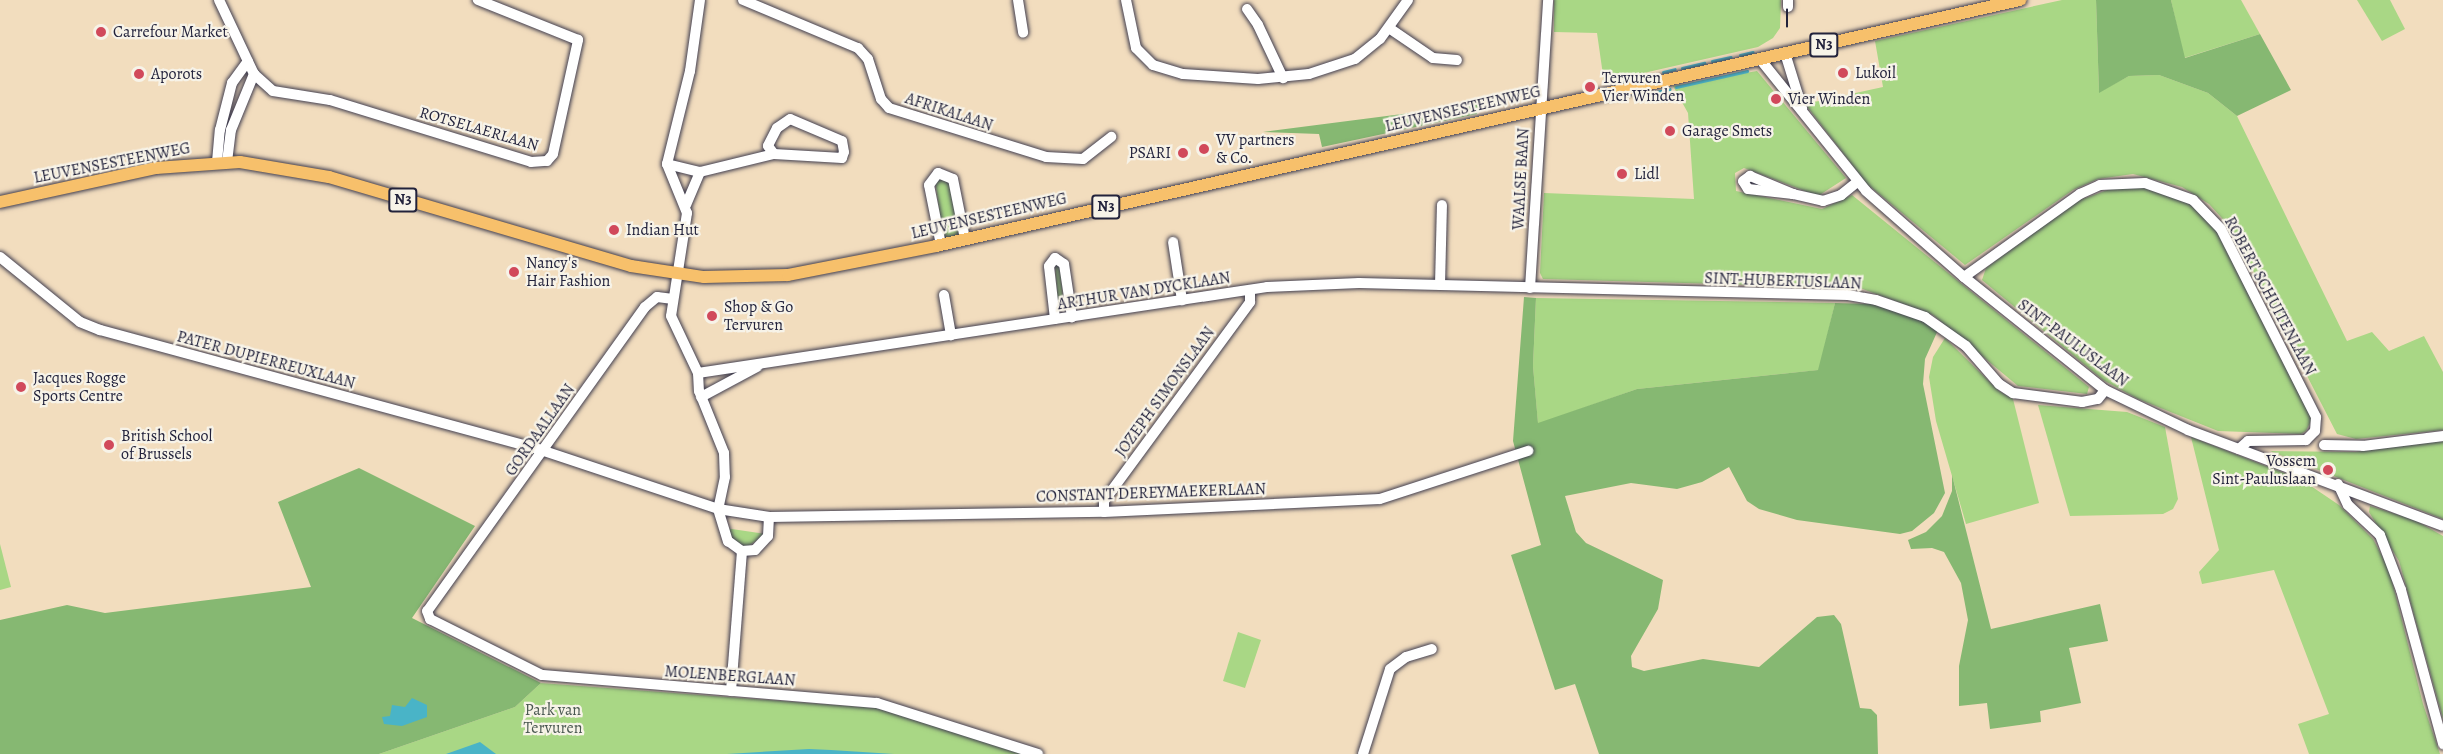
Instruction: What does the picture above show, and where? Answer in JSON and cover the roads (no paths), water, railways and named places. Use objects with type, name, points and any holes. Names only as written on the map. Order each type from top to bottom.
[{"type":"main road","name":"LEUVENSESTEENWEG","points":[[0,202],[111,176],[222,162],[299,169],[579,253],[677,275],[729,278],[788,275],[941,245],[2020,0]]},
{"type":"street","name":"ROTSELAERLAAN","points":[[219,0],[254,74],[278,94],[330,100],[531,162],[547,161],[553,154],[578,40],[478,0]]},
{"type":"street","points":[[700,0],[690,71],[667,164],[686,205],[687,223],[671,316],[698,373],[701,397],[724,453],[725,477],[718,509],[728,541],[742,551]]},
{"type":"street","name":"AFRIKALAAN","points":[[743,0],[858,48],[867,58],[882,99],[889,108],[1046,158],[1083,159],[1111,137]]},
{"type":"street","points":[[1018,0],[1023,33]]},
{"type":"street","points":[[1126,0],[1136,48],[1153,65],[1183,74],[1283,78],[1355,59],[1389,28],[1408,0]]},
{"type":"street","name":"WAALSE BAAN","points":[[1530,288],[1548,0]]},
{"type":"street","points":[[1246,9],[1258,25],[1283,78]]},
{"type":"street","points":[[1389,28],[1433,58],[1457,60]]},
{"type":"street","name":"SINT-PAULUSLAAN","points":[[1785,53],[1807,122]]},
{"type":"street","name":"SINT-PAULUSLAAN","points":[[1760,59],[1807,122],[1857,182],[1964,277],[2105,390],[2147,412],[2251,454],[2365,494],[2443,526]]},
{"type":"street","points":[[222,162],[220,130],[232,83],[248,61]]},
{"type":"street","points":[[222,162],[231,130],[254,74]]},
{"type":"street","points":[[667,164],[700,172],[774,154],[842,158],[844,152],[842,141],[790,119],[777,128],[768,146],[774,154]]},
{"type":"street","points":[[686,205],[700,172]]},
{"type":"street","points":[[941,245],[929,190],[932,178],[938,173],[952,179],[965,238]]},
{"type":"street","name":"ROBERT SCHUITENLAAN","points":[[1964,277],[2080,195],[2100,185],[2133,181],[2183,195],[2203,208],[2221,229],[2315,414],[2313,434],[2295,442],[2264,441]]},
{"type":"street","points":[[1793,194],[1830,200],[1857,182]]},
{"type":"street","points":[[1440,285],[1442,205]]},
{"type":"street","points":[[1173,242],[1182,300]]},
{"type":"street","name":"PATER DUPIERREUXLAAN","points":[[0,257],[80,322],[100,330],[544,452],[718,509]]},
{"type":"street","points":[[1055,319],[1049,267],[1055,258],[1064,264],[1072,317]]},
{"type":"street","name":"ARTHUR VAN DYCKLAAN","points":[[698,373],[1250,290],[1320,283],[1530,288]]},
{"type":"street","name":"SINT-HUBERTUSLAAN","points":[[1530,288],[1848,296],[1876,300],[1915,313],[1946,330],[2013,393],[2082,402],[2098,399],[2105,390]]},
{"type":"street","name":"JOZEPH SIMONSLAAN","points":[[1104,512],[1104,501],[1250,302],[1250,290]]},
{"type":"street","points":[[944,295],[951,335]]},
{"type":"street","name":"GORDAALLAAN","points":[[427,615],[645,307],[657,297],[673,299]]},
{"type":"street","name":"ARTHUR VAN DYCKLAAN","points":[[701,397],[765,363]]},
{"type":"street","points":[[2324,445],[2363,446],[2443,436]]},
{"type":"street","points":[[2239,449],[2245,441],[2264,441]]},
{"type":"street","points":[[2251,454],[2256,445],[2264,441]]},
{"type":"street","name":"CONSTANT DEREYMAEKERLAAN","points":[[718,509],[769,517],[1104,512],[1380,499],[1528,451]]},
{"type":"street","points":[[2338,484],[2342,498],[2380,535],[2401,590],[2443,744]]},
{"type":"street","points":[[2362,518],[2365,494]]},
{"type":"street","points":[[742,551],[762,545],[771,529],[769,517]]},
{"type":"street","points":[[731,691],[742,551]]},
{"type":"street","name":"MOLENBERGLAAN","points":[[427,615],[542,675],[877,703],[1038,754]]},
{"type":"street","points":[[1363,754],[1390,669],[1406,657],[1432,649]]},
{"type":"water","points":[[412,698],[427,705],[427,717],[402,726],[384,724],[382,717],[390,716],[392,705],[405,707]]},
{"type":"water","points":[[480,742],[496,754],[446,754]]},
{"type":"water","points":[[809,749],[831,750],[894,754],[727,754]]},
{"type":"waterway","points":[[1740,55],[1753,52]]},
{"type":"waterway","points":[[1712,61],[1731,57]]},
{"type":"waterway","points":[[1682,68],[1704,63]]},
{"type":"waterway","points":[[1663,72],[1675,69]]},
{"type":"waterway","points":[[1676,87],[1747,71]]},
{"type":"waterway","points":[[1645,76],[1657,74]]},
{"type":"waterway","points":[[1615,83],[1636,78]]},
{"type":"waterway","points":[[1651,93],[1670,89]]},
{"type":"tram line","points":[[1787,10],[1787,27]]},
{"type":"place","name":"Carrefour Market","points":[[101,32]]},
{"type":"place","name":"Lukoil","points":[[1843,73]]},
{"type":"place","name":"Aporots","points":[[139,74]]},
{"type":"place","name":"Tervuren Vier Winden","points":[[1590,87]]},
{"type":"place","name":"Vier Winden","points":[[1776,99]]},
{"type":"place","name":"Garage Smets","points":[[1670,131]]},
{"type":"place","name":"VV partners & Co.","points":[[1204,149]]},
{"type":"place","name":"PSARI","points":[[1183,153]]},
{"type":"place","name":"Lidl","points":[[1622,174]]},
{"type":"place","name":"Indian Hut","points":[[614,230]]},
{"type":"place","name":"Nancy's Hair Fashion","points":[[514,272]]},
{"type":"place","name":"Shop & Go Tervuren","points":[[712,316]]},
{"type":"place","name":"Jacques Rogge Sports Centre","points":[[21,387]]},
{"type":"place","name":"British School of Brussels","points":[[109,445]]},
{"type":"place","name":"Vossem Sint-Pauluslaan","points":[[2328,470]]},
{"type":"park label","name":"Park van Tervuren","points":[[553,719]]}]
